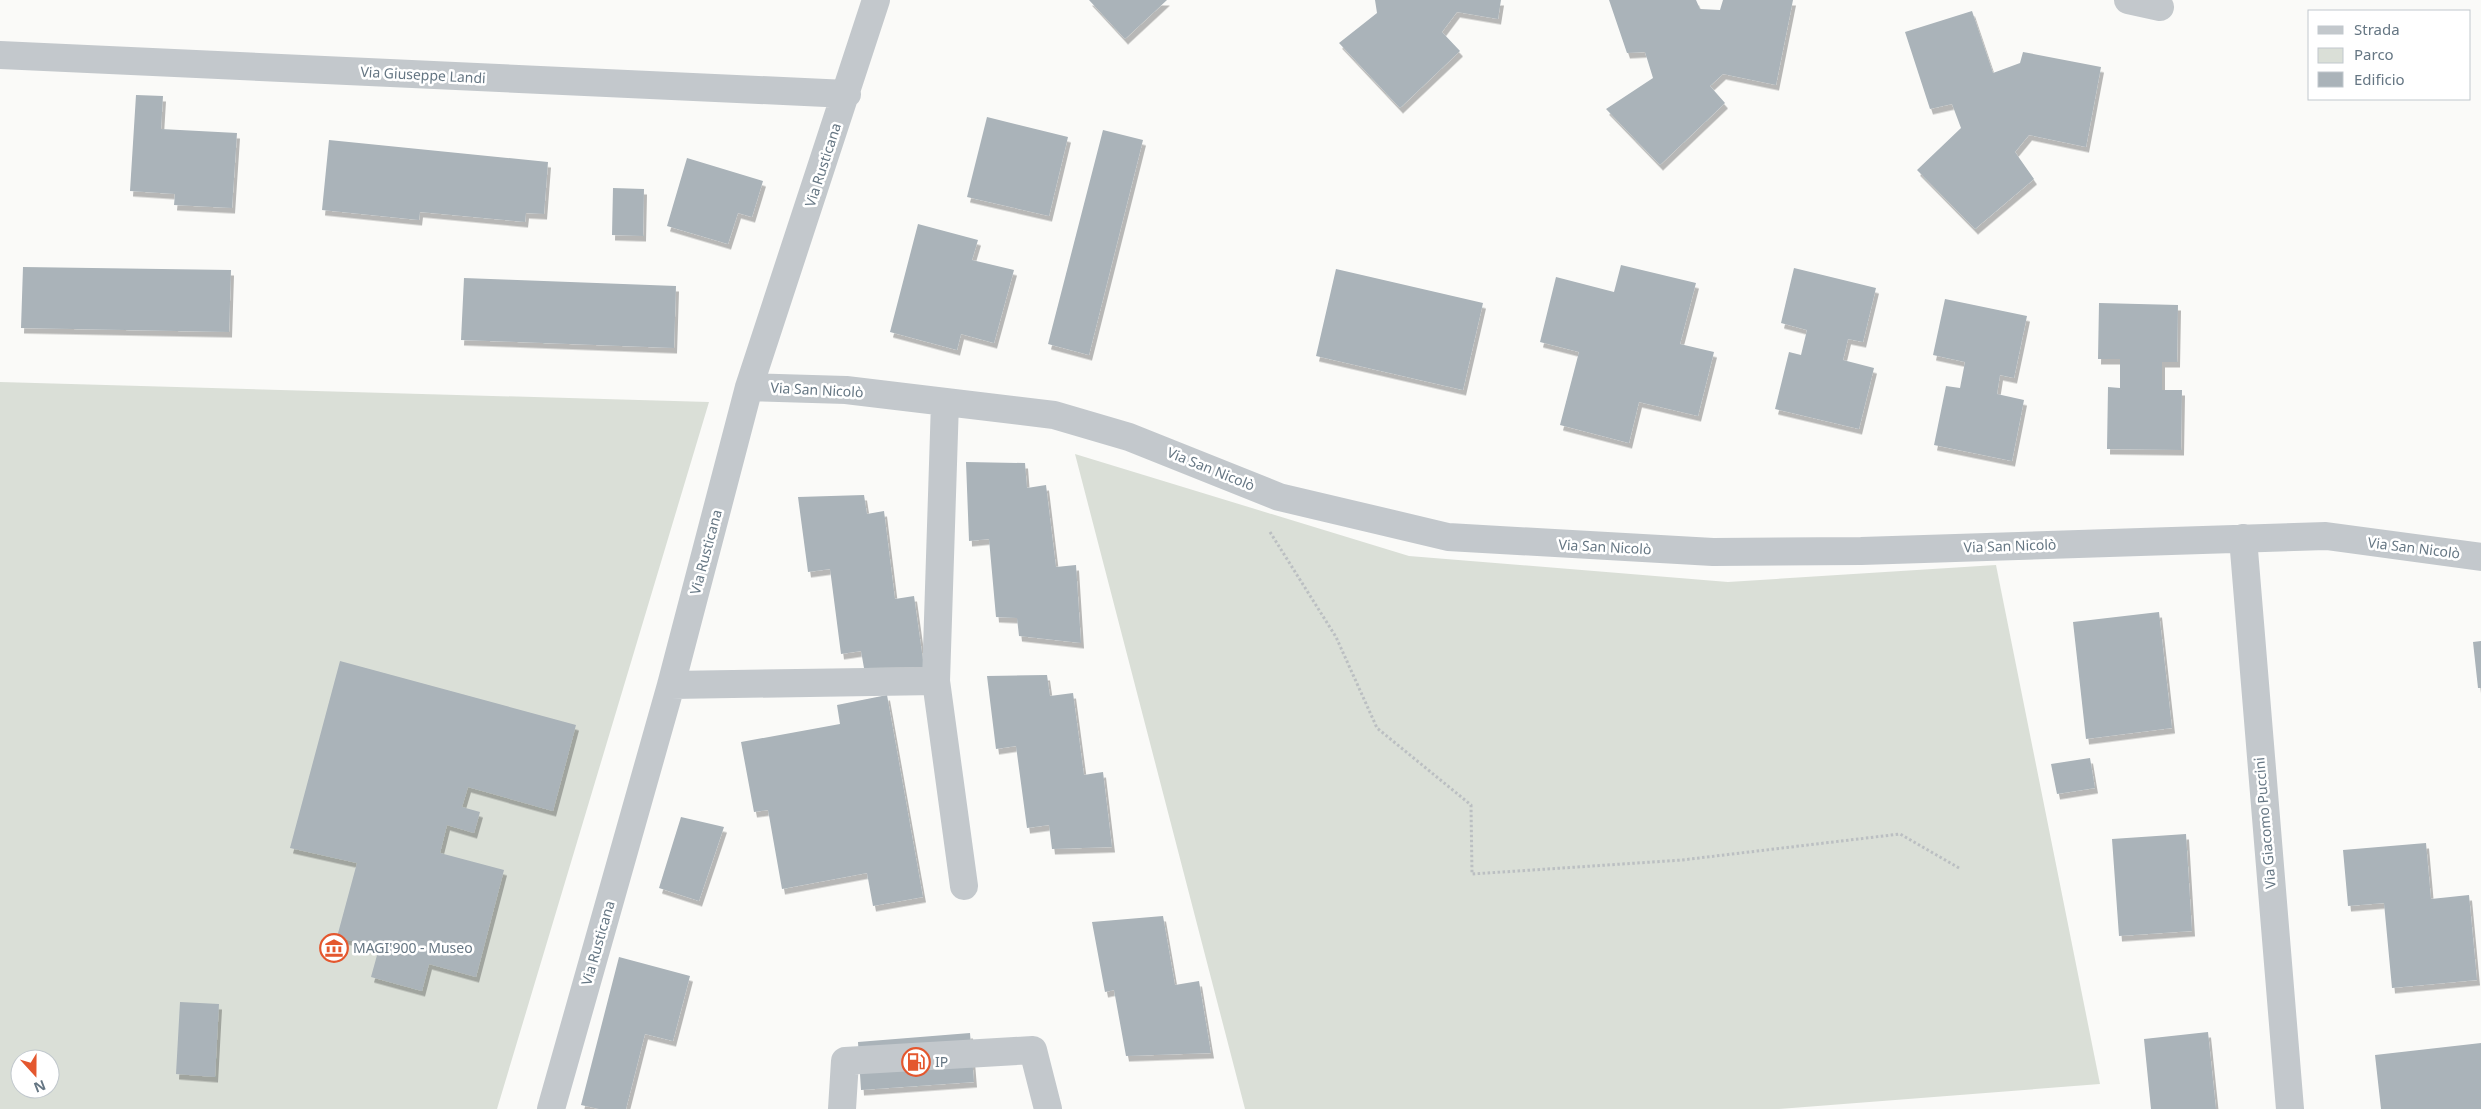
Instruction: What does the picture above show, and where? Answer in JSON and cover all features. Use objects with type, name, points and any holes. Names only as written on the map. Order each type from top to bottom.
[{"type":"street","name":"Via Rusticana","points":[[551,1109],[671,685],[749,387],[847,94],[876,0]]},
{"type":"street","points":[[2128,0],[2160,8]]},
{"type":"street","name":"Via Giuseppe Landi","points":[[0,55],[847,94]]},
{"type":"street","name":"Via San Nicolò","points":[[749,387],[846,390],[1054,415],[1129,437],[1279,497],[1448,537],[1713,552],[1871,550],[2326,536],[2481,557]]},
{"type":"street","points":[[945,402],[936,681],[964,886]]},
{"type":"street","name":"Via Giacomo Puccini","points":[[2243,538],[2290,1109]]},
{"type":"street","points":[[671,685],[936,681]]},
{"type":"street","points":[[842,1109],[845,1061],[1033,1050],[1048,1109]]},
{"type":"path","points":[[1267,529],[1336,637],[1377,728],[1471,805],[1472,874],[1682,860],[1900,834],[1958,868]]},
{"type":"green space","points":[[0,382],[709,402],[497,1109],[0,1109]]},
{"type":"green space","points":[[1075,454],[1409,556],[1728,582],[1996,565],[2100,1084],[1779,1109],[1245,1109]]},
{"type":"building","points":[[1089,0],[1167,0],[1125,39]]},
{"type":"building","points":[[1375,0],[1501,0],[1498,19],[1457,12],[1442,32],[1460,51],[1400,108],[1339,43],[1377,13]]},
{"type":"building","points":[[1609,0],[1696,0],[1700,9],[1720,10],[1723,0],[1793,0],[1776,85],[1723,74],[1710,86],[1725,103],[1660,165],[1606,109],[1653,78],[1645,52],[1627,53]]},
{"type":"building","points":[[1972,11],[1993,73],[2020,63],[2023,52],[2101,67],[2086,147],[2029,135],[2015,152],[2034,179],[1975,229],[1917,170],[1961,128],[1952,104],[1930,109],[1905,32]]},
{"type":"building","points":[[136,95],[163,96],[161,129],[237,133],[232,208],[174,205],[175,194],[130,191]]},
{"type":"building","points":[[987,117],[1068,137],[1049,216],[967,197]]},
{"type":"building","points":[[1103,130],[1143,140],[1089,355],[1048,344]]},
{"type":"building","points":[[329,140],[548,162],[544,214],[526,213],[525,222],[420,212],[419,220],[322,210]]},
{"type":"building","points":[[687,158],[763,181],[752,217],[738,213],[728,244],[667,226]]},
{"type":"building","points":[[613,188],[644,189],[643,236],[612,235]]},
{"type":"building","points":[[918,224],[978,240],[972,260],[1014,270],[994,343],[961,334],[957,350],[890,332]]},
{"type":"building","points":[[1621,265],[1696,283],[1680,344],[1714,352],[1698,416],[1639,402],[1629,443],[1560,425],[1579,352],[1540,342],[1556,277],[1614,292]]},
{"type":"building","points":[[23,267],[231,270],[229,332],[21,328]]},
{"type":"building","points":[[1794,268],[1876,288],[1863,342],[1848,339],[1843,360],[1874,368],[1859,429],[1775,409],[1789,352],[1801,355],[1807,330],[1781,323]]},
{"type":"building","points":[[1336,269],[1483,303],[1463,390],[1316,356]]},
{"type":"building","points":[[464,278],[676,286],[674,348],[461,340]]},
{"type":"building","points":[[1945,299],[2027,316],[2014,378],[2000,375],[1997,394],[2024,400],[2012,461],[1934,445],[1946,386],[1960,388],[1965,362],[1933,355]]},
{"type":"building","points":[[2099,303],[2178,305],[2177,362],[2162,362],[2162,390],[2182,390],[2181,450],[2107,449],[2108,387],[2120,388],[2120,359],[2098,359]]},
{"type":"building","points":[[966,462],[1025,463],[1027,488],[1046,485],[1056,567],[1076,565],[1081,643],[1019,636],[1017,618],[996,617],[989,539],[969,541]]},
{"type":"building","points":[[864,495],[867,514],[884,511],[895,599],[914,596],[924,667],[864,668],[861,651],[841,654],[830,569],[808,572],[798,497]]},
{"type":"building","points":[[2159,612],[2172,728],[2086,739],[2073,622]]},
{"type":"building","points":[[2481,641],[2481,688],[2478,688],[2473,642]]},
{"type":"building","points":[[340,661],[576,725],[553,811],[468,787],[462,807],[480,812],[474,833],[447,825],[440,853],[504,870],[476,977],[429,964],[422,991],[371,977],[379,948],[337,937],[357,863],[290,848]]},
{"type":"building","points":[[1047,675],[1050,696],[1073,693],[1084,775],[1103,772],[1112,847],[1052,849],[1049,825],[1027,828],[1016,746],[996,749],[987,676]]},
{"type":"building","points":[[887,695],[923,897],[873,906],[867,873],[782,889],[768,810],[754,812],[741,742],[840,724],[837,705]]},
{"type":"building","points":[[2090,758],[2095,788],[2057,794],[2051,764]]},
{"type":"building","points":[[681,817],[724,827],[699,901],[659,888]]},
{"type":"building","points":[[2186,834],[2192,931],[2119,936],[2112,839]]},
{"type":"building","points":[[2426,843],[2431,899],[2469,895],[2477,980],[2392,988],[2384,903],[2348,906],[2343,850]]},
{"type":"building","points":[[1163,916],[1175,985],[1199,981],[1211,1053],[1126,1056],[1114,990],[1105,992],[1092,922]]},
{"type":"building","points":[[619,957],[690,976],[673,1041],[645,1034],[626,1109],[599,1109],[581,1105]]},
{"type":"building","points":[[180,1002],[219,1004],[215,1077],[176,1074]]},
{"type":"building","points":[[2208,1032],[2216,1109],[2151,1109],[2144,1039]]},
{"type":"building","name":"IP","points":[[970,1033],[974,1082],[861,1090],[858,1042]]},
{"type":"building","points":[[2481,1043],[2481,1109],[2381,1109],[2375,1055]]},
{"type":"place","name":"MAGI'900 - Museo","points":[[334,948]]},
{"type":"place","name":"IP","points":[[916,1062]]}]
